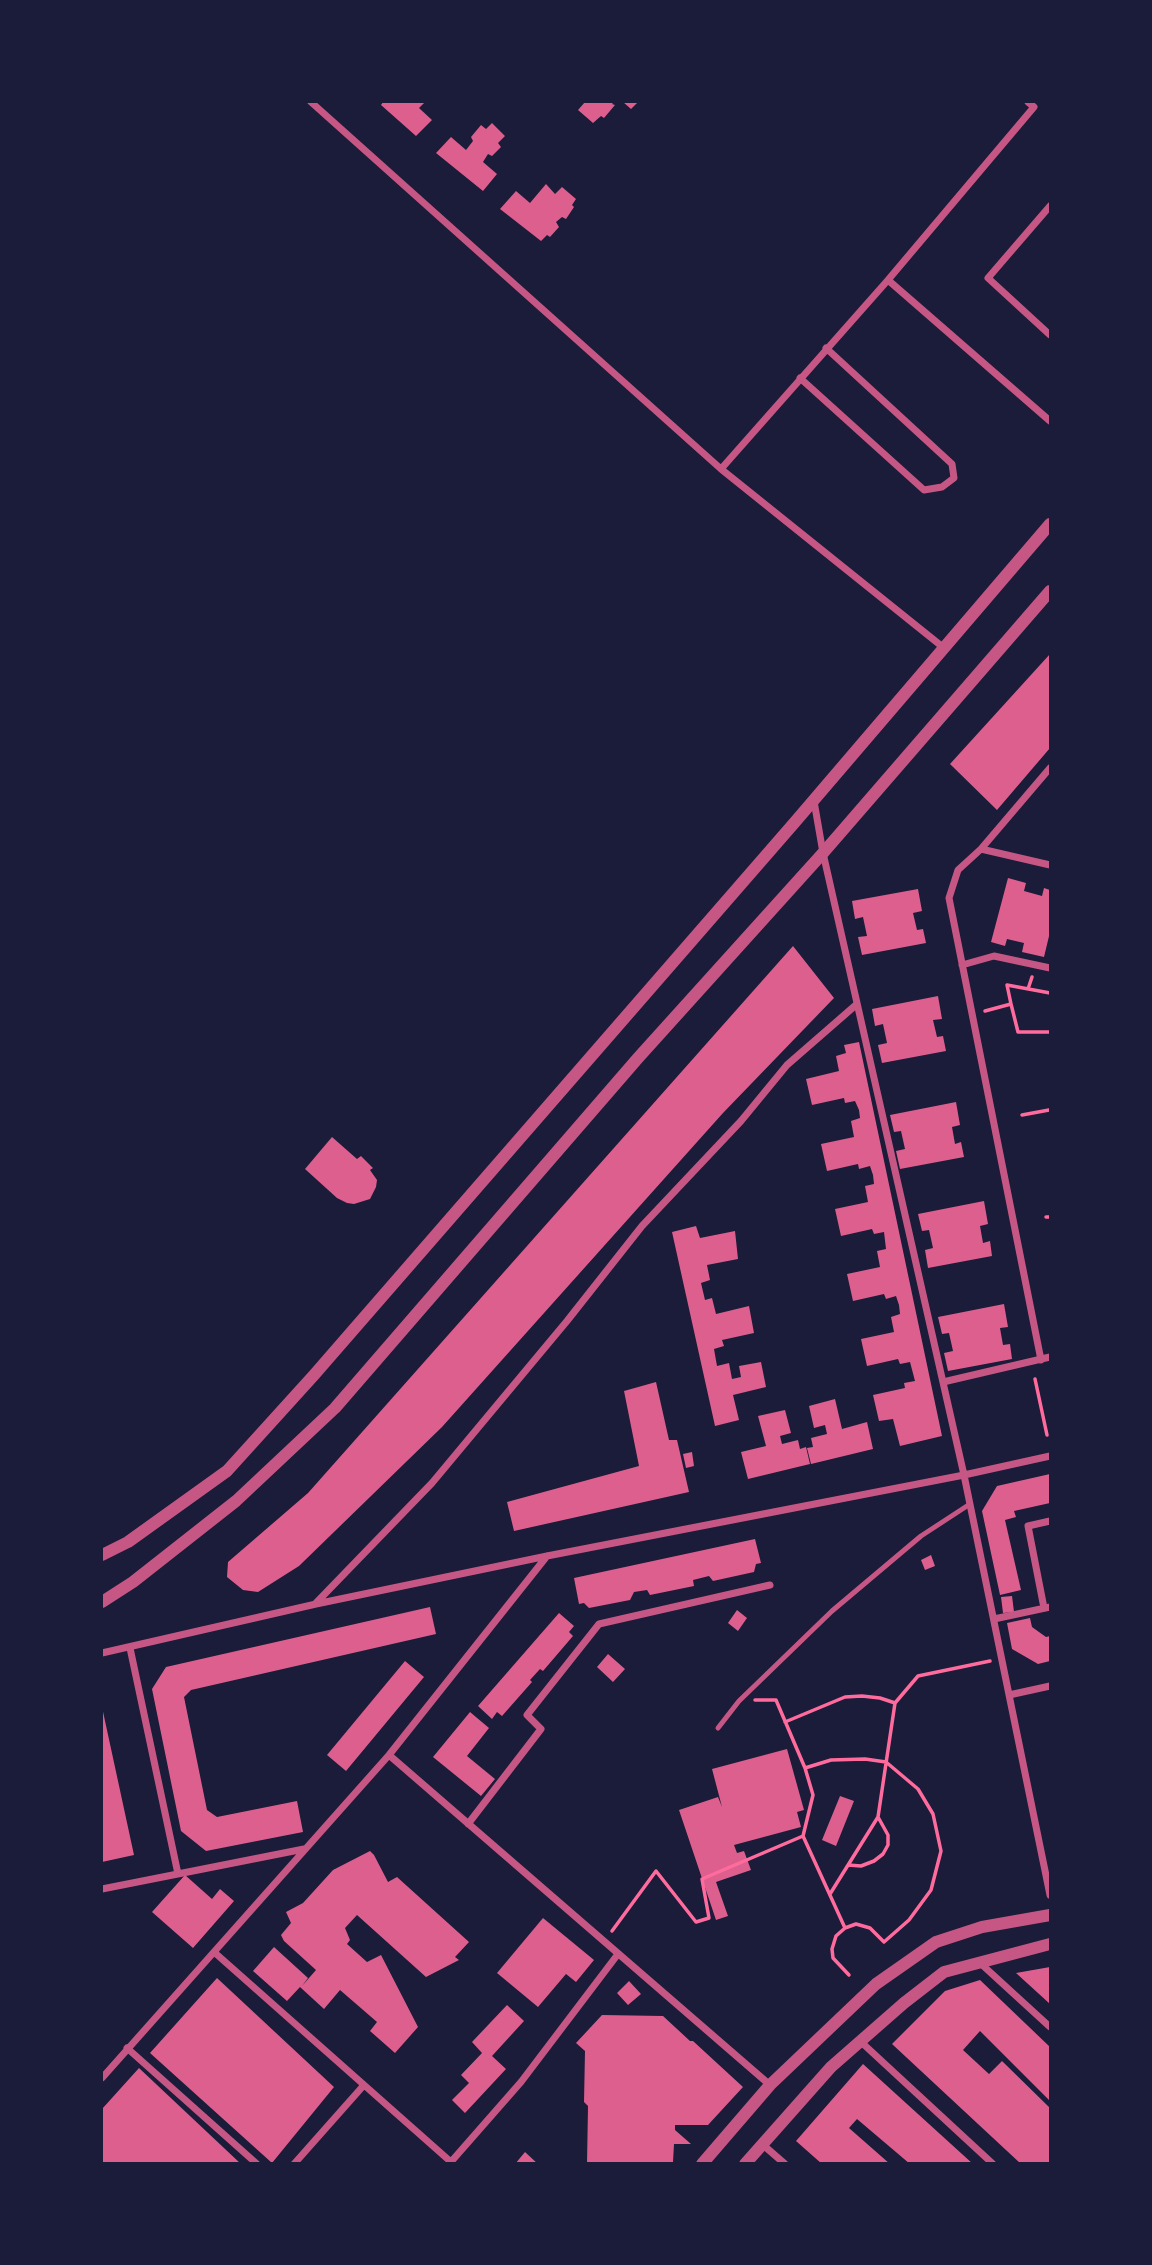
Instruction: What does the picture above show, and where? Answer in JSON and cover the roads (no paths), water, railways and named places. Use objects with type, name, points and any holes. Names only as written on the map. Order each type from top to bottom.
[{"type":"street","points":[[316,103],[721,469],[944,648]]},
{"type":"street","points":[[721,469],[825,348],[888,280],[1034,103]]},
{"type":"street","points":[[1051,206],[988,278],[1051,335]]},
{"type":"street","points":[[888,280],[1051,421]]},
{"type":"street","points":[[800,377],[924,490],[942,487],[954,478],[952,464],[825,348]]},
{"type":"street","points":[[102,1555],[128,1542],[228,1471],[814,801],[1051,524]]},
{"type":"street","points":[[102,1602],[133,1582],[236,1501],[335,1408],[638,1058],[823,853],[1051,591]]},
{"type":"street","points":[[1041,1360],[949,898],[958,870],[981,849],[1051,768]]},
{"type":"street","points":[[814,801],[823,853],[964,1475],[1051,1895]]},
{"type":"street","points":[[981,849],[1051,865]]},
{"type":"street","points":[[962,965],[994,956],[1051,968]]},
{"type":"street","points":[[316,1604],[432,1483],[642,1226],[741,1121],[788,1065],[857,1004]]},
{"type":"street","points":[[943,1382],[1051,1357]]},
{"type":"street","points":[[102,1654],[316,1604],[1051,1456]]},
{"type":"street","points":[[994,1619],[1047,1608],[1028,1526],[1051,1521]]},
{"type":"street","points":[[102,2078],[389,1755],[547,1556]]},
{"type":"street","points":[[468,1824],[541,1729],[527,1715],[599,1624],[770,1585]]},
{"type":"street","points":[[130,1648],[178,1874]]},
{"type":"street","points":[[1009,1695],[1051,1686]]},
{"type":"street","points":[[389,1755],[770,2085]]},
{"type":"street","points":[[102,1889],[305,1849]]},
{"type":"street","points":[[702,2164],[770,2085],[876,1984],[936,1941],[982,1927],[1051,1915]]},
{"type":"street","points":[[745,2164],[831,2067],[944,1972],[1051,1944]]},
{"type":"street","points":[[214,1952],[451,2163],[521,2082],[618,1954]]},
{"type":"street","points":[[979,1962],[1051,2027]]},
{"type":"street","points":[[860,2042],[993,2164]]},
{"type":"street","points":[[127,2048],[257,2164]]},
{"type":"street","points":[[294,2164],[364,2085]]},
{"type":"street","points":[[762,2144],[785,2164]]},
{"type":"lane","points":[[718,1728],[740,1701],[832,1611],[921,1536],[970,1504]]}]
